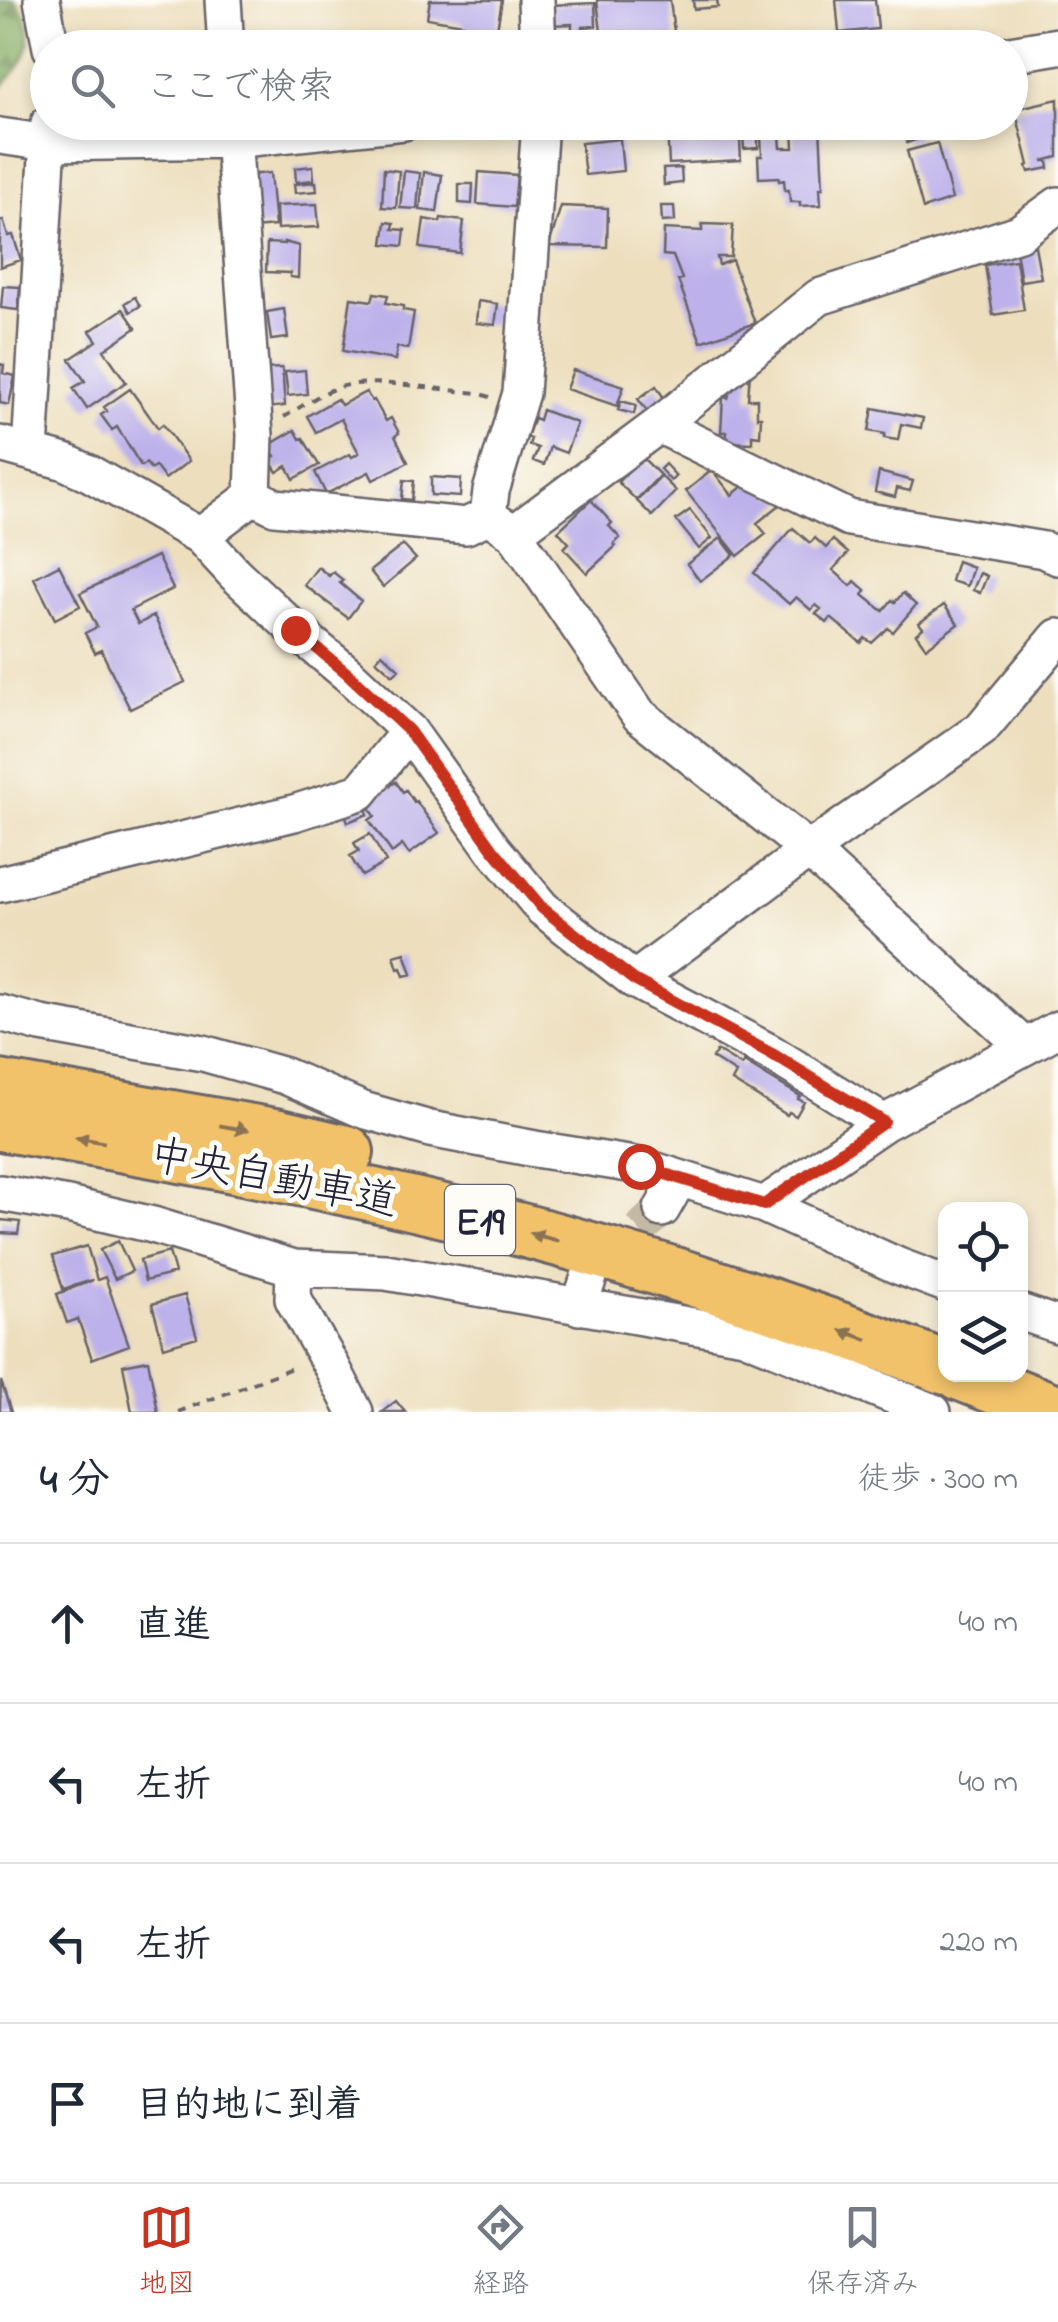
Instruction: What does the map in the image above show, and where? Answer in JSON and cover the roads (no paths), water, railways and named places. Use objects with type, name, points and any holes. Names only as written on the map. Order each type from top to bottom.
[{"type":"highway","name":"中央自動車道","points":[[0,1087],[275,1135],[470,1180],[618,1220],[938,1328]]},
{"type":"highway","name":"中央自動車道","points":[[0,1124],[274,1172],[464,1215],[781,1308],[938,1365]]},
{"type":"highway","points":[[1028,1363],[1058,1374]]},
{"type":"highway","points":[[981,1382],[1058,1412]]},
{"type":"street","points":[[42,0],[48,30]]},
{"type":"street","points":[[223,0],[225,30]]},
{"type":"street","points":[[536,0],[537,30]]},
{"type":"street","points":[[1028,51],[1058,46]]},
{"type":"street","points":[[0,136],[30,134]]},
{"type":"street","points":[[47,140],[15,448],[89,473],[200,536],[295,630],[409,731],[493,849],[542,908],[634,980],[772,1054],[884,1122]]},
{"type":"street","points":[[234,140],[254,435],[253,496]]},
{"type":"street","points":[[539,140],[521,394],[491,491],[501,524],[640,715],[809,850],[1024,1046]]},
{"type":"street","points":[[253,496],[275,507],[466,526],[501,524],[660,424],[819,297],[1019,233],[1058,205]]},
{"type":"street","points":[[660,424],[849,518],[1044,550],[1058,557]]},
{"type":"street","points":[[200,536],[253,496]]},
{"type":"street","points":[[634,980],[809,850],[982,729],[1058,637]]},
{"type":"street","points":[[0,884],[294,814],[360,792],[409,731]]},
{"type":"street","points":[[0,1013],[202,1053],[285,1076],[363,1110],[430,1129],[640,1166],[671,1194],[764,1205],[938,1281]]},
{"type":"street","points":[[764,1205],[884,1122],[1058,1029]]},
{"type":"street","points":[[0,1193],[68,1204],[153,1225],[294,1268],[386,1272],[584,1292],[744,1335],[933,1412]]},
{"type":"street","points":[[294,1268],[293,1299],[355,1412]]},
{"type":"street","points":[[1028,1315],[1058,1325]]},
{"type":"tunnel","points":[[600,1266],[662,1209]]}]
